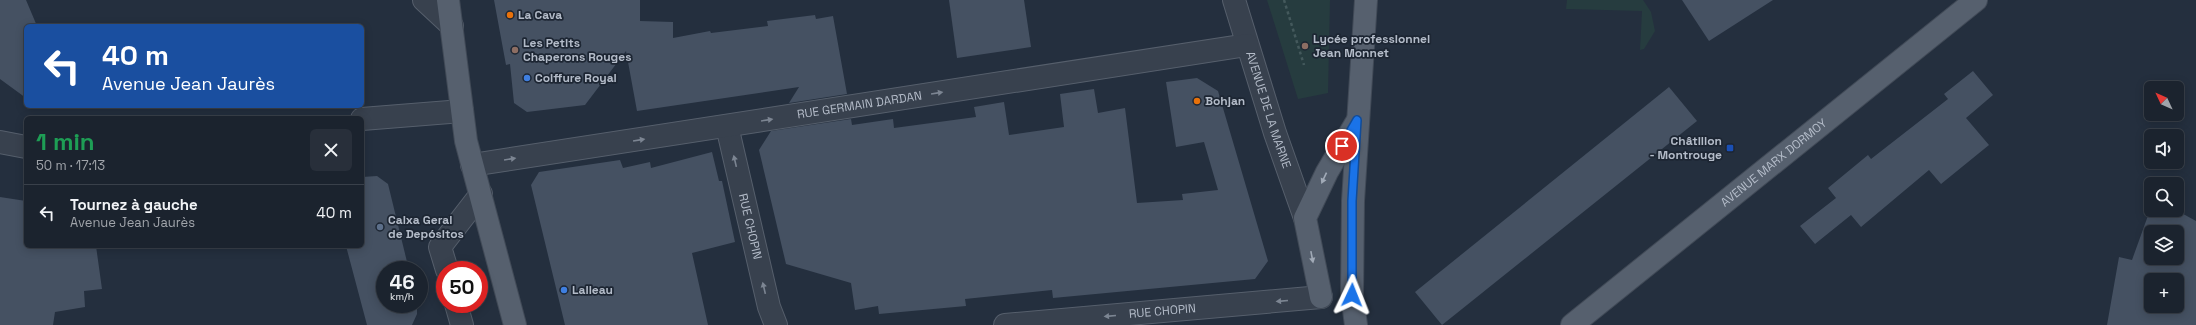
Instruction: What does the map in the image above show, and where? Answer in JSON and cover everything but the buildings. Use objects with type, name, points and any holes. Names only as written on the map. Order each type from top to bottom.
[{"type":"main road","points":[[448,0],[462,111],[472,165],[515,325]]},
{"type":"main road","points":[[1356,325],[1352,295],[1352,201],[1366,0]]},
{"type":"main road","name":"AVENUE MARX DORMOY","points":[[1572,325],[1976,0]]},
{"type":"main road","points":[[1321,297],[1305,218],[1326,172],[1357,120]]},
{"type":"street","points":[[424,0],[452,26]]},
{"type":"street","name":"AVENUE DE LA MARNE","points":[[1234,0],[1275,133],[1305,218]]},
{"type":"street","name":"RUE GERMAIN DARDAN","points":[[472,165],[1247,45]]},
{"type":"street","points":[[364,119],[462,111]]},
{"type":"street","name":"RUE CHOPIN","points":[[727,126],[769,307],[776,325]]},
{"type":"street","points":[[0,142],[24,147]]},
{"type":"street","points":[[444,261],[440,247],[481,194]]},
{"type":"street","name":"RUE CHOPIN","points":[[1005,325],[1321,297]]},
{"type":"street","points":[[459,313],[462,325]]},
{"type":"path","points":[[1284,0],[1304,65]]},
{"type":"green space","name":"Lycée professionnel Jean Monnet","points":[[1267,0],[1330,0],[1328,93],[1298,99]]},
{"type":"green space","points":[[1567,0],[1643,0],[1651,12],[1655,31],[1644,49],[1640,50],[1642,11],[1566,9]]},
{"type":"place","name":"La Cava","points":[[510,15]]},
{"type":"place","name":"Lycée professionnel Jean Monnet","points":[[1305,46]]},
{"type":"place","name":"Les Petits Chaperons Rouges","points":[[515,50]]},
{"type":"place","name":"Coiffure Royal","points":[[527,78]]},
{"type":"place","name":"Bohjan","points":[[1197,101]]},
{"type":"place","name":"Châtillon - Montrouge","points":[[1730,148]]},
{"type":"place","name":"Caixa Geral de Depósitos","points":[[380,227]]},
{"type":"place","name":"Lalleau","points":[[564,290]]},
{"type":"route","points":[[1342,146],[1357,120],[1352,201],[1352,295]]}]
